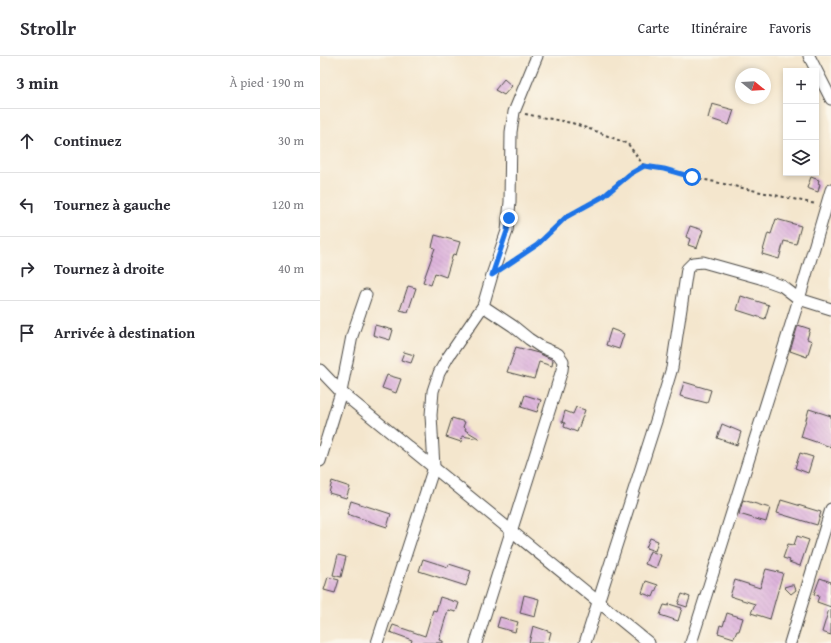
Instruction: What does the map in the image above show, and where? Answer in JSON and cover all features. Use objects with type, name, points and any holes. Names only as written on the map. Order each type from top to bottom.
[{"type":"street","points":[[377,643],[434,467],[431,415],[433,391],[439,372],[448,357],[484,306],[492,275],[507,231],[509,218],[511,132],[514,112],[537,56]]},
{"type":"street","points":[[809,56],[831,99]]},
{"type":"street","points":[[691,643],[799,299],[831,190]]},
{"type":"street","points":[[585,643],[655,426],[672,368],[687,269],[693,263],[703,262],[760,278],[782,286],[799,299],[831,309]]},
{"type":"street","points":[[320,461],[341,392],[352,336],[366,295]]},
{"type":"street","points":[[476,643],[562,370],[563,361],[558,354],[529,340],[513,326],[484,306]]},
{"type":"street","points":[[320,370],[341,392],[434,467],[511,532],[650,643]]},
{"type":"street","points":[[790,643],[831,509]]},
{"type":"path","points":[[514,112],[572,124],[598,132],[628,144],[644,166]]},
{"type":"path","points":[[492,275],[537,245],[566,217],[604,196],[630,174],[644,166],[664,169],[692,177],[826,206]]},
{"type":"building","points":[[504,79],[512,86],[504,95],[495,90]]},
{"type":"building","points":[[712,104],[734,110],[729,125],[708,118]]},
{"type":"building","points":[[811,177],[819,180],[818,183],[820,184],[818,192],[807,188]]},
{"type":"building","points":[[776,219],[801,226],[796,244],[784,241],[779,259],[762,254],[768,233],[771,234]]},
{"type":"building","points":[[690,226],[703,230],[697,248],[688,245],[690,239],[686,237]]},
{"type":"building","points":[[435,235],[460,242],[456,255],[453,254],[446,277],[435,273],[431,285],[423,282],[435,248],[432,247]]},
{"type":"building","points":[[408,286],[416,288],[408,312],[400,310]]},
{"type":"building","points":[[741,296],[769,305],[765,319],[737,310]]},
{"type":"building","points":[[375,325],[393,330],[390,340],[373,335]]},
{"type":"building","points":[[798,325],[810,329],[807,339],[812,341],[807,357],[790,351]]},
{"type":"building","points":[[611,329],[624,334],[619,349],[606,345]]},
{"type":"building","points":[[516,347],[538,353],[553,360],[552,366],[539,362],[534,379],[507,372]]},
{"type":"building","points":[[404,352],[414,355],[411,363],[401,360]]},
{"type":"building","points":[[387,375],[401,379],[396,393],[382,388]]},
{"type":"building","points":[[684,382],[711,390],[707,403],[680,396]]},
{"type":"building","points":[[525,395],[541,400],[537,412],[521,407]]},
{"type":"building","points":[[576,407],[585,410],[577,432],[564,427],[565,423],[562,422],[565,411],[573,414]]},
{"type":"building","points":[[809,409],[831,416],[831,447],[801,437]]},
{"type":"building","points":[[452,418],[465,422],[463,427],[466,428],[465,430],[480,439],[462,436],[461,442],[446,437]]},
{"type":"building","points":[[722,424],[741,432],[737,445],[717,438]]},
{"type":"building","points":[[800,453],[813,457],[808,473],[795,468]]},
{"type":"building","points":[[332,481],[350,487],[346,498],[329,493]]},
{"type":"building","points":[[743,500],[770,508],[766,522],[739,514]]},
{"type":"building","points":[[781,500],[821,512],[817,525],[777,513]]},
{"type":"building","points":[[351,501],[391,514],[387,527],[347,514]]},
{"type":"building","points":[[797,536],[809,540],[800,566],[783,558],[788,544],[794,545]]},
{"type":"building","points":[[650,538],[658,541],[655,551],[646,548]]},
{"type":"building","points":[[650,551],[661,555],[656,568],[645,564]]},
{"type":"building","points":[[338,555],[346,557],[341,577],[333,575]]},
{"type":"building","points":[[423,559],[448,567],[449,564],[471,571],[466,586],[419,571]]},
{"type":"building","points":[[766,569],[783,573],[770,619],[751,613],[755,604],[730,596],[735,580],[760,588]]},
{"type":"building","points":[[328,577],[339,580],[335,593],[324,590]]},
{"type":"building","points":[[820,578],[831,582],[831,607],[817,602],[819,596],[814,594]]},
{"type":"building","points":[[646,581],[658,585],[653,597],[642,593]]},
{"type":"building","points":[[794,585],[796,590],[791,594],[784,587]]},
{"type":"building","points":[[682,594],[690,597],[687,607],[678,604]]},
{"type":"building","points":[[524,595],[539,599],[535,617],[520,613]]},
{"type":"building","points":[[440,597],[459,603],[456,612],[448,610],[439,640],[443,641],[443,643],[411,643],[412,640],[390,632],[393,625],[425,636],[433,610],[436,611]]},
{"type":"building","points":[[669,604],[682,608],[678,621],[660,615],[664,605],[669,606]]},
{"type":"building","points":[[829,609],[831,610],[831,635],[822,632]]},
{"type":"building","points":[[727,613],[743,618],[739,631],[737,631],[734,638],[718,633],[720,625],[723,626]]},
{"type":"building","points":[[500,617],[518,622],[515,632],[497,627]]},
{"type":"building","points":[[533,626],[551,632],[548,643],[529,643]]},
{"type":"route","points":[[509,218],[507,231],[492,275],[537,245],[566,217],[604,196],[630,174],[644,166],[664,169],[692,177]]}]
